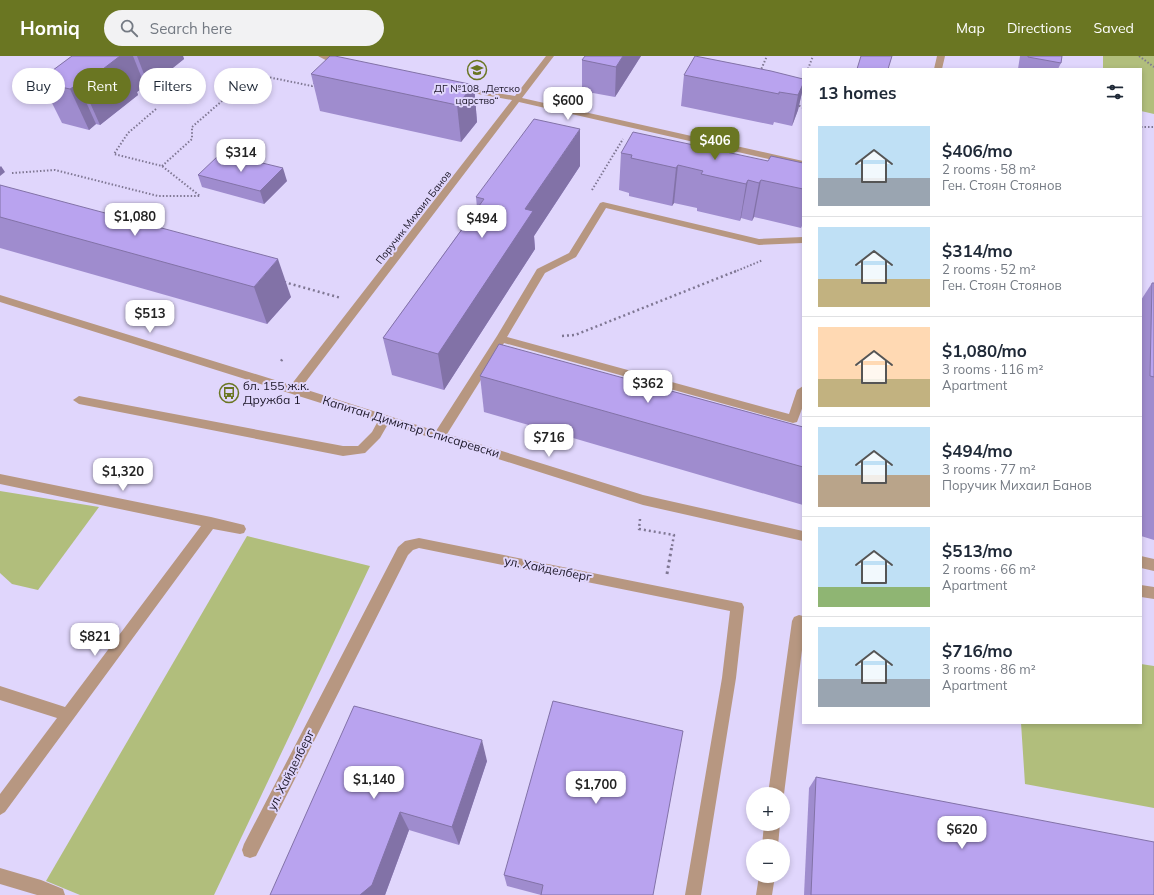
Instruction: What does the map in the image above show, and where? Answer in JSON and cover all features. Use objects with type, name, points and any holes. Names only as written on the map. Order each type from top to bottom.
[{"type":"street","points":[[322,56],[335,63],[351,66]]},
{"type":"street","name":"Поручик Михаил Банов","points":[[293,391],[550,56]]},
{"type":"street","points":[[938,68],[941,56]]},
{"type":"street","points":[[452,86],[517,99],[802,164]]},
{"type":"street","points":[[439,436],[501,340],[541,270],[573,255],[603,205],[759,242],[802,240]]},
{"type":"street","name":"Капитан Димитър Списаревски","points":[[0,298],[643,500],[802,536]]},
{"type":"street","points":[[501,340],[793,419],[802,393]]},
{"type":"street","points":[[80,400],[343,451],[361,450],[376,435],[385,419]]},
{"type":"street","points":[[0,479],[240,528]]},
{"type":"street","points":[[0,807],[211,522]]},
{"type":"street","name":"ул. Хайделберг","points":[[250,850],[404,551],[409,545],[419,543],[737,607],[728,678],[693,895]]},
{"type":"street","points":[[1142,562],[1154,565]]},
{"type":"street","points":[[1142,591],[1154,593]]},
{"type":"street","points":[[777,787],[799,621]]},
{"type":"street","points":[[0,693],[69,715]]},
{"type":"street","points":[[0,876],[41,888],[57,895]]},
{"type":"street","points":[[764,895],[766,883]]},
{"type":"path","points":[[757,78],[767,56]]},
{"type":"path","points":[[808,68],[813,56]]},
{"type":"path","points":[[1139,56],[1154,67]]},
{"type":"path","points":[[162,166],[192,139],[192,127],[253,74],[312,86],[335,63]]},
{"type":"path","points":[[794,102],[802,107]]},
{"type":"path","points":[[12,173],[55,170],[158,196],[201,196],[162,166],[114,154],[128,133],[156,109]]},
{"type":"path","points":[[603,205],[591,193],[631,125]]},
{"type":"path","points":[[1142,127],[1154,127]]},
{"type":"path","points":[[560,336],[575,335],[769,257]]},
{"type":"path","points":[[276,280],[361,303]]},
{"type":"path","points":[[281,361],[284,357]]},
{"type":"path","points":[[641,517],[639,529],[674,535],[667,574]]},
{"type":"green space","points":[[1103,56],[1154,56],[1154,114],[1142,111],[1142,68],[1103,68]]},
{"type":"green space","points":[[0,491],[99,507],[38,590],[12,584],[0,573]]},
{"type":"green space","points":[[247,536],[370,566],[214,895],[80,895],[46,881]]},
{"type":"green space","points":[[1142,664],[1154,666],[1154,808],[1025,784],[1021,724],[1142,724]]},
{"type":"building","points":[[72,56],[120,56],[104,68],[73,68],[73,87],[70,89],[65,88],[65,68],[56,68]]},
{"type":"building","points":[[330,56],[474,85],[457,105],[311,74]]},
{"type":"building","points":[[585,56],[623,56],[616,67],[582,60]]},
{"type":"building","points":[[695,56],[802,79],[802,86],[798,95],[779,92],[779,94],[684,75]]},
{"type":"building","points":[[861,56],[892,56],[888,68],[857,68]]},
{"type":"building","points":[[1028,56],[1062,56],[1061,63]]},
{"type":"building","points":[[534,119],[580,129],[525,209],[533,211],[438,354],[383,338],[484,199],[476,197]]},
{"type":"building","points":[[633,132],[768,161],[771,156],[802,163],[802,189],[761,180],[759,183],[748,180],[746,184],[701,174],[703,171],[678,165],[676,168],[631,158],[632,155],[621,153]]},
{"type":"building","points":[[219,155],[251,163],[254,161],[283,168],[260,191],[198,175]]},
{"type":"building","points":[[0,185],[278,259],[254,287],[0,217]]},
{"type":"building","points":[[1152,283],[1154,283],[1154,377],[1150,376]]},
{"type":"building","points":[[499,344],[802,427],[802,467],[480,376]]},
{"type":"building","points":[[553,701],[683,731],[653,895],[541,895],[543,885],[504,875]]},
{"type":"building","points":[[354,706],[482,740],[452,827],[400,812],[372,885],[360,895],[270,895]]},
{"type":"building","points":[[816,777],[1154,842],[1154,895],[811,895]]},
{"type":"place","name":"ДГ №108 „Детско царство“","points":[[477,70]]},
{"type":"place","name":"бл. 155 ж.к. Дружба 1","points":[[229,393]]}]
